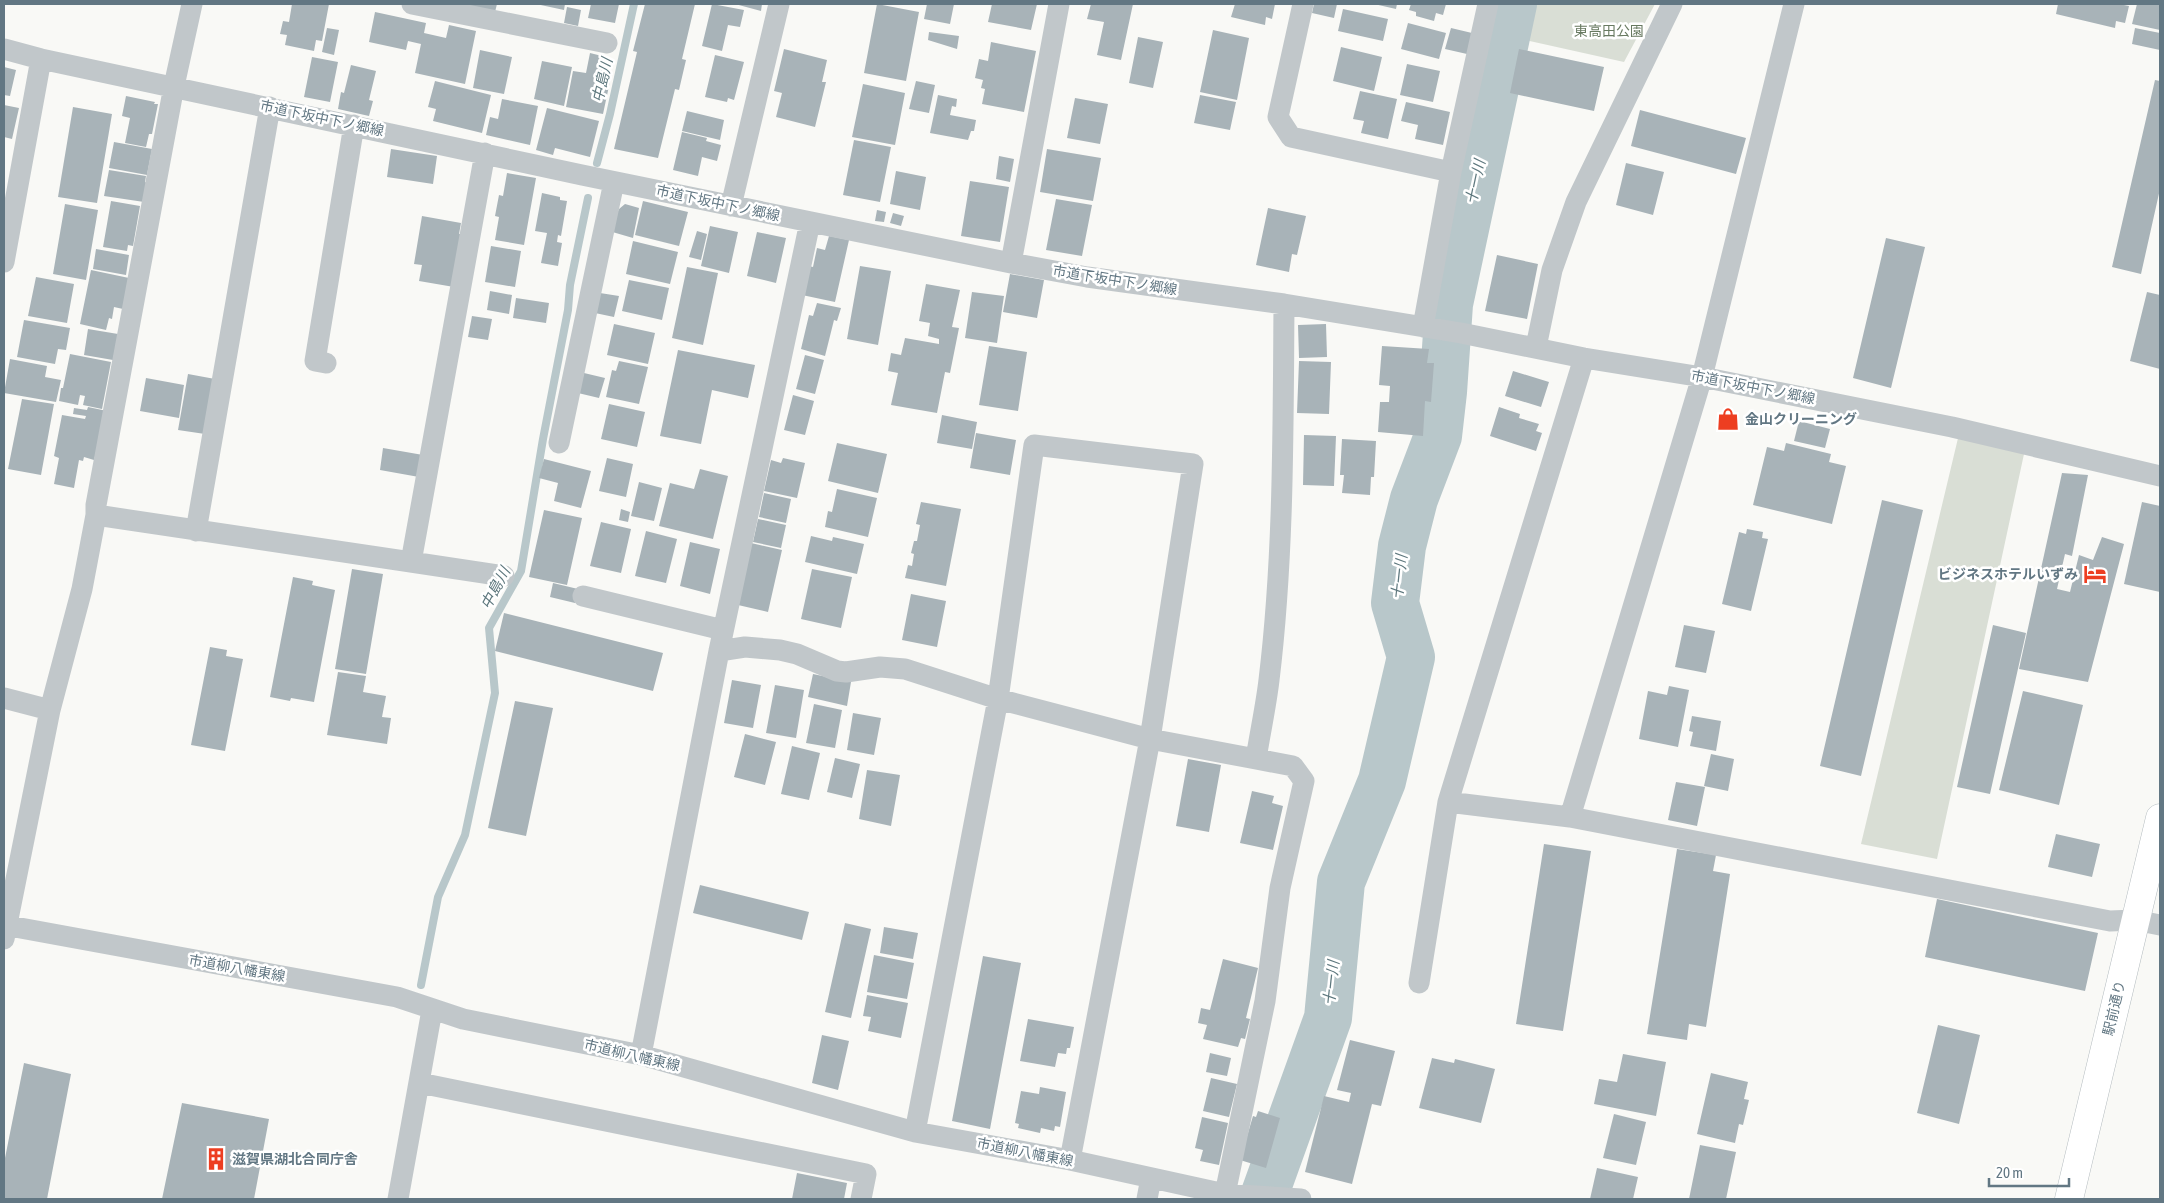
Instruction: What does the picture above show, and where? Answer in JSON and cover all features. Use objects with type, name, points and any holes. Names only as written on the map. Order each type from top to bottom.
[{"type":"main road","name":"駅前通り","points":[[2069,1199],[2148,922],[2160,818]]},
{"type":"street","points":[[5,930],[50,710],[82,589],[174,86],[192,4]]},
{"type":"street","points":[[412,4],[607,43]]},
{"type":"street","points":[[732,206],[779,4]]},
{"type":"street","points":[[1011,263],[1059,4]]},
{"type":"street","points":[[1303,4],[1278,116],[1291,137],[1451,172]]},
{"type":"street","points":[[1430,328],[1451,172],[1488,4]]},
{"type":"street","points":[[1536,347],[1552,270],[1576,202],[1672,4]]},
{"type":"street","points":[[1570,817],[1702,377],[1794,4]]},
{"type":"street","name":"市道下坂中下ノ郷線","points":[[4,49],[41,59],[598,178],[1011,263],[1087,277],[1284,304],[1461,333],[1584,358],[1702,377],[1952,427],[2160,476]]},
{"type":"street","points":[[4,262],[41,59]]},
{"type":"street","points":[[196,531],[270,107]]},
{"type":"street","points":[[326,363],[315,361],[354,125]]},
{"type":"street","points":[[411,562],[485,153]]},
{"type":"street","points":[[559,443],[598,178]]},
{"type":"street","points":[[641,1055],[723,630],[810,222]]},
{"type":"street","points":[[1256,759],[1269,681],[1276,604],[1283,474],[1284,304]]},
{"type":"street","points":[[1420,983],[1448,802],[1584,358]]},
{"type":"street","points":[[915,1132],[998,699],[1034,445],[1193,464],[1150,739],[1070,1160]]},
{"type":"street","points":[[96,515],[504,576]]},
{"type":"street","points":[[583,596],[723,630]]},
{"type":"street","points":[[719,651],[745,647],[780,650],[797,654],[837,671],[846,672],[880,667],[905,669],[998,699],[1150,739],[1293,766],[1304,781],[1280,888],[1265,1001],[1225,1194]]},
{"type":"street","points":[[4,698],[50,710]]},
{"type":"street","points":[[1448,802],[1570,817],[2110,921],[2148,922]]},
{"type":"street","name":"市道柳八幡東線","points":[[5,930],[397,997],[462,1019],[641,1055],[915,1132],[1070,1160],[1225,1194],[1301,1199]]},
{"type":"street","points":[[398,1199],[432,1010]]},
{"type":"street","points":[[420,1083],[866,1174],[861,1199]]},
{"type":"street","points":[[1147,1199],[1150,1178]]},
{"type":"green space","name":"東高田公園","points":[[1523,4],[1655,4],[1624,62],[1516,38]]},
{"type":"green space","points":[[1959,434],[2024,454],[1937,859],[1861,844]]},
{"type":"building","points":[[292,4],[329,4],[322,41],[316,40],[314,51],[285,45],[287,35],[280,34],[283,21],[289,22]]},
{"type":"building","points":[[458,4],[497,4],[495,12]]},
{"type":"building","points":[[536,4],[565,4],[564,10]]},
{"type":"building","points":[[591,4],[619,4],[615,23],[588,18]]},
{"type":"building","points":[[645,4],[695,4],[682,59],[686,60],[679,90],[675,89],[658,158],[614,149],[637,52],[633,51]]},
{"type":"building","points":[[712,4],[744,10],[740,27],[728,25],[722,51],[702,46]]},
{"type":"building","points":[[735,4],[762,4],[761,11]]},
{"type":"building","points":[[877,4],[919,12],[906,81],[864,73]]},
{"type":"building","points":[[927,4],[954,4],[950,24],[924,19]]},
{"type":"building","points":[[992,4],[1037,4],[1031,30],[988,22]]},
{"type":"building","points":[[1091,4],[1133,4],[1121,60],[1097,55],[1104,22],[1087,19]]},
{"type":"building","points":[[1235,4],[1275,4],[1272,19],[1266,17],[1265,25],[1231,17]]},
{"type":"building","points":[[1314,4],[1337,4],[1334,18],[1312,13]]},
{"type":"building","points":[[1374,4],[1397,4],[1396,9]]},
{"type":"building","points":[[1411,4],[1446,4],[1443,15],[1436,13],[1434,21],[1416,16],[1416,12],[1409,10]]},
{"type":"building","points":[[2058,4],[2119,4],[2129,6],[2125,23],[2116,21],[2115,28],[2056,14]]},
{"type":"building","points":[[2137,4],[2160,4],[2160,30],[2132,24]]},
{"type":"building","points":[[567,7],[581,10],[578,26],[564,23]]},
{"type":"building","points":[[1343,9],[1388,19],[1383,41],[1338,31]]},
{"type":"building","points":[[375,12],[426,23],[424,33],[446,38],[449,25],[476,31],[465,84],[415,73],[421,44],[408,41],[406,50],[369,42]]},
{"type":"building","points":[[1408,23],[1446,33],[1439,59],[1401,49]]},
{"type":"building","points":[[327,28],[339,30],[334,55],[322,52]]},
{"type":"building","points":[[1451,28],[1472,33],[1467,54],[1445,49]]},
{"type":"building","points":[[2135,28],[2160,33],[2160,50],[2132,44]]},
{"type":"building","points":[[1213,30],[1249,38],[1237,100],[1200,92]]},
{"type":"building","points":[[929,32],[959,36],[957,49],[928,40]]},
{"type":"building","points":[[1138,37],[1163,42],[1153,88],[1129,83]]},
{"type":"building","points":[[991,42],[1036,51],[1024,112],[982,104],[985,89],[981,88],[983,80],[975,78],[979,59],[988,61]]},
{"type":"building","points":[[1341,47],[1382,57],[1374,91],[1333,81]]},
{"type":"building","points":[[784,49],[827,60],[822,82],[826,82],[815,127],[776,117],[782,93],[774,91]]},
{"type":"building","points":[[1519,49],[1604,67],[1594,111],[1510,93]]},
{"type":"building","points":[[480,50],[512,57],[504,94],[473,88]]},
{"type":"building","points":[[590,53],[602,56],[599,69],[612,72],[603,114],[566,107],[573,71],[586,73]]},
{"type":"building","points":[[715,55],[744,62],[734,100],[728,98],[727,102],[705,97]]},
{"type":"building","points":[[312,57],[338,62],[330,102],[304,97]]},
{"type":"building","points":[[542,61],[572,67],[564,106],[534,99]]},
{"type":"building","points":[[1407,64],[1440,71],[1433,102],[1400,95]]},
{"type":"building","points":[[351,65],[376,71],[369,100],[373,101],[369,116],[338,109],[341,92],[344,93]]},
{"type":"building","points":[[4,67],[16,70],[10,96],[4,95]]},
{"type":"building","points":[[2155,80],[2160,81],[2160,189],[2141,274],[2112,267]]},
{"type":"building","points":[[435,81],[491,95],[482,133],[433,121],[436,109],[428,107]]},
{"type":"building","points":[[916,81],[935,85],[929,113],[909,109]]},
{"type":"building","points":[[863,84],[905,93],[895,145],[852,137]]},
{"type":"building","points":[[1360,91],[1397,99],[1388,139],[1361,133],[1364,121],[1353,119]]},
{"type":"building","points":[[938,95],[957,99],[956,107],[952,106],[950,115],[976,120],[974,131],[971,131],[968,140],[930,133]]},
{"type":"building","points":[[1200,95],[1236,102],[1230,130],[1194,123]]},
{"type":"building","points":[[126,96],[158,104],[152,134],[149,134],[146,147],[125,143],[130,118],[122,116]]},
{"type":"building","points":[[1075,98],[1108,104],[1100,144],[1067,138]]},
{"type":"building","points":[[502,99],[538,106],[530,145],[486,135],[490,117],[498,119]]},
{"type":"building","points":[[1406,102],[1450,112],[1443,145],[1415,139],[1418,125],[1401,121]]},
{"type":"building","points":[[4,105],[19,108],[12,139],[4,137]]},
{"type":"building","points":[[73,107],[112,114],[97,203],[58,197]]},
{"type":"building","points":[[547,108],[599,121],[590,157],[555,148],[553,155],[536,150]]},
{"type":"building","points":[[1640,110],[1746,138],[1736,174],[1631,146]]},
{"type":"building","points":[[687,111],[724,120],[720,140],[682,131]]},
{"type":"building","points":[[682,132],[707,138],[706,141],[721,145],[717,161],[702,157],[698,176],[673,170]]},
{"type":"building","points":[[854,140],[891,147],[880,202],[843,195]]},
{"type":"building","points":[[114,142],[152,149],[147,175],[109,168]]},
{"type":"building","points":[[391,149],[437,156],[433,184],[387,177]]},
{"type":"building","points":[[1047,149],[1101,158],[1093,201],[1040,192]]},
{"type":"building","points":[[999,156],[1014,159],[1010,182],[996,179]]},
{"type":"building","points":[[1626,163],[1664,172],[1653,215],[1616,205]]},
{"type":"building","points":[[109,170],[146,176],[145,182],[147,183],[144,202],[104,196]]},
{"type":"building","points":[[896,171],[926,177],[920,210],[890,204]]},
{"type":"building","points":[[507,173],[536,178],[524,245],[495,240],[499,217],[495,216],[499,195],[503,196]]},
{"type":"building","points":[[970,181],[1009,187],[1000,242],[961,236]]},
{"type":"building","points":[[542,193],[560,197],[560,200],[567,201],[561,236],[558,235],[557,242],[562,243],[558,266],[541,263],[547,233],[535,231]]},
{"type":"building","points":[[1056,199],[1092,205],[1082,256],[1046,250]]},
{"type":"building","points":[[111,201],[140,206],[133,246],[128,245],[127,251],[103,247]]},
{"type":"building","points":[[643,201],[688,212],[679,246],[635,235]]},
{"type":"building","points":[[65,204],[98,210],[86,280],[53,274]]},
{"type":"building","points":[[625,204],[639,208],[633,238],[609,231],[619,209]]},
{"type":"building","points":[[1268,208],[1306,216],[1297,255],[1292,254],[1289,272],[1256,265]]},
{"type":"building","points":[[877,210],[886,212],[884,222],[875,221]]},
{"type":"building","points":[[893,213],[904,216],[901,226],[890,223]]},
{"type":"building","points":[[422,216],[461,223],[459,234],[463,234],[454,287],[419,281],[422,265],[414,264]]},
{"type":"building","points":[[710,226],[738,232],[729,273],[701,266]]},
{"type":"building","points":[[697,231],[707,234],[701,260],[689,257]]},
{"type":"building","points":[[757,232],[786,238],[776,283],[747,276]]},
{"type":"building","points":[[829,236],[849,240],[835,302],[802,295],[809,266],[813,267],[817,248],[825,250]]},
{"type":"building","points":[[1886,238],[1925,247],[1891,388],[1853,378]]},
{"type":"building","points":[[633,241],[678,252],[670,284],[626,274]]},
{"type":"building","points":[[491,246],[521,251],[515,287],[485,282]]},
{"type":"building","points":[[96,249],[129,255],[126,275],[93,269]]},
{"type":"building","points":[[1497,255],[1538,264],[1527,319],[1485,311]]},
{"type":"building","points":[[860,266],[891,271],[878,345],[847,339]]},
{"type":"building","points":[[687,267],[718,273],[703,345],[672,338]]},
{"type":"building","points":[[91,270],[129,278],[123,309],[114,307],[112,319],[109,318],[106,330],[80,324]]},
{"type":"building","points":[[1010,274],[1044,280],[1037,318],[1003,312]]},
{"type":"building","points":[[36,277],[74,284],[67,323],[28,316]]},
{"type":"building","points":[[629,280],[669,288],[662,320],[622,311]]},
{"type":"building","points":[[926,284],[960,290],[952,327],[959,328],[950,373],[945,372],[937,413],[891,405],[898,373],[888,371],[891,353],[901,355],[905,338],[939,344],[939,339],[928,336],[930,323],[919,321]]},
{"type":"building","points":[[490,291],[512,295],[509,314],[487,310]]},
{"type":"building","points":[[972,292],[1004,296],[997,343],[965,338]]},
{"type":"building","points":[[2147,292],[2160,295],[2160,369],[2130,361]]},
{"type":"building","points":[[600,293],[619,296],[614,317],[595,313]]},
{"type":"building","points":[[516,298],[549,303],[546,323],[513,318]]},
{"type":"building","points":[[817,303],[841,308],[837,321],[834,320],[825,356],[801,349],[809,315],[813,316]]},
{"type":"building","points":[[472,316],[492,319],[488,340],[468,337]]},
{"type":"building","points":[[24,320],[70,328],[66,350],[58,349],[55,364],[17,357]]},
{"type":"building","points":[[614,324],[655,333],[648,364],[607,355]]},
{"type":"building","points":[[1326,324],[1327,357],[1299,358],[1298,325]]},
{"type":"building","points":[[88,329],[118,334],[113,360],[84,355]]},
{"type":"building","points":[[989,346],[1027,352],[1018,411],[979,405]]},
{"type":"building","points":[[1382,346],[1429,349],[1427,363],[1434,363],[1431,402],[1425,401],[1423,436],[1378,432],[1380,402],[1389,402],[1390,386],[1379,385]]},
{"type":"building","points":[[678,350],[755,365],[748,398],[712,390],[701,444],[660,436]]},
{"type":"building","points":[[70,354],[111,362],[102,409],[83,405],[85,396],[80,395],[78,405],[59,401]]},
{"type":"building","points":[[805,355],[824,360],[815,394],[796,389]]},
{"type":"building","points":[[10,359],[47,366],[45,377],[61,380],[56,402],[4,393]]},
{"type":"building","points":[[619,361],[648,367],[639,404],[606,397],[612,370],[616,371]]},
{"type":"building","points":[[1299,361],[1331,362],[1329,414],[1297,413]]},
{"type":"building","points":[[1513,371],[1549,382],[1541,407],[1505,396]]},
{"type":"building","points":[[584,373],[605,378],[599,398],[578,393]]},
{"type":"building","points":[[188,374],[215,379],[205,434],[178,430]]},
{"type":"building","points":[[146,378],[184,385],[179,418],[140,411]]},
{"type":"building","points":[[793,395],[814,401],[805,435],[784,430]]},
{"type":"building","points":[[22,399],[54,404],[41,475],[8,469]]},
{"type":"building","points":[[609,404],[645,412],[637,447],[601,439]]},
{"type":"building","points":[[88,407],[107,411],[94,460],[84,457],[83,461],[79,460],[74,488],[54,484],[59,458],[54,456],[62,415],[85,419],[86,416],[73,414],[74,408],[87,410]]},
{"type":"building","points":[[1499,407],[1520,414],[1519,418],[1539,424],[1536,431],[1542,433],[1536,451],[1490,436]]},
{"type":"building","points":[[942,415],[977,422],[972,449],[937,443]]},
{"type":"building","points":[[1799,421],[1830,429],[1825,448],[1794,441]]},
{"type":"building","points":[[976,433],[1016,440],[1010,475],[970,468]]},
{"type":"building","points":[[1304,435],[1336,436],[1334,486],[1303,485]]},
{"type":"building","points":[[1342,439],[1376,441],[1374,477],[1371,477],[1370,495],[1342,493],[1344,475],[1340,475]]},
{"type":"building","points":[[837,443],[887,454],[878,493],[828,481]]},
{"type":"building","points":[[1786,443],[1831,454],[1829,462],[1846,466],[1832,524],[1753,505],[1767,447],[1784,451]]},
{"type":"building","points":[[383,448],[423,455],[419,477],[380,470]]},
{"type":"building","points":[[607,458],[633,464],[626,497],[599,491]]},
{"type":"building","points":[[783,458],[805,463],[797,498],[764,491],[771,460],[781,463]]},
{"type":"building","points":[[544,459],[591,471],[581,508],[554,501],[558,483],[539,478]]},
{"type":"building","points":[[700,469],[728,476],[713,539],[659,526],[670,483],[694,489]]},
{"type":"building","name":"ビジネスホテルいずみ","points":[[2062,473],[2088,475],[2072,556],[2065,554],[2057,589],[2070,592],[2079,555],[2093,560],[2102,537],[2124,544],[2088,682],[2019,669]]},
{"type":"building","points":[[639,482],[662,488],[654,521],[631,516]]},
{"type":"building","points":[[837,489],[877,498],[868,537],[825,527],[828,511],[832,512]]},
{"type":"building","points":[[764,493],[791,499],[786,523],[759,517]]},
{"type":"building","points":[[1882,500],[1923,510],[1861,776],[1820,766]]},
{"type":"building","points":[[921,502],[961,509],[946,586],[905,578],[908,565],[912,566],[914,554],[911,553],[914,541],[917,541],[920,525],[916,524]]},
{"type":"building","points":[[2142,502],[2160,506],[2160,592],[2124,584]]},
{"type":"building","points":[[621,509],[630,512],[628,522],[619,520]]},
{"type":"building","points":[[544,510],[582,518],[567,585],[529,577]]},
{"type":"building","points":[[758,519],[786,525],[781,548],[753,542]]},
{"type":"building","points":[[601,522],[631,529],[621,573],[590,566]]},
{"type":"building","points":[[1747,529],[1763,532],[1762,538],[1768,539],[1751,611],[1722,604],[1739,532],[1746,534]]},
{"type":"building","points":[[646,531],[677,539],[666,583],[635,576]]},
{"type":"building","points":[[811,536],[832,541],[833,537],[864,544],[857,574],[805,562]]},
{"type":"building","points":[[690,542],[720,549],[710,594],[680,586]]},
{"type":"building","points":[[751,543],[782,550],[768,612],[738,605]]},
{"type":"building","points":[[352,569],[383,574],[366,674],[335,669]]},
{"type":"building","points":[[812,569],[852,577],[841,628],[801,619]]},
{"type":"building","points":[[293,577],[313,581],[312,585],[335,590],[314,702],[291,698],[290,701],[270,697]]},
{"type":"building","points":[[553,583],[578,589],[575,603],[550,597]]},
{"type":"building","points":[[911,594],[946,601],[937,647],[902,640]]},
{"type":"building","points":[[504,613],[663,653],[653,691],[495,651]]},
{"type":"building","points":[[1684,625],[1715,631],[1706,673],[1675,667]]},
{"type":"building","points":[[1993,625],[2026,633],[1990,794],[1957,787]]},
{"type":"building","points":[[210,647],[227,650],[226,656],[243,659],[225,751],[191,745]]},
{"type":"building","points":[[338,672],[366,676],[363,692],[386,696],[382,717],[391,718],[387,744],[327,735]]},
{"type":"building","points":[[813,674],[851,682],[847,706],[808,697]]},
{"type":"building","points":[[732,680],[761,685],[753,728],[724,723]]},
{"type":"building","points":[[775,685],[804,690],[796,738],[766,733]]},
{"type":"building","points":[[1669,686],[1689,690],[1678,747],[1639,739],[1648,691],[1667,695]]},
{"type":"building","points":[[2023,691],[2083,705],[2059,805],[1999,790]]},
{"type":"building","points":[[515,701],[553,708],[526,836],[488,828]]},
{"type":"building","points":[[814,704],[842,710],[835,748],[806,743]]},
{"type":"building","points":[[853,713],[881,718],[874,755],[847,750]]},
{"type":"building","points":[[1692,716],[1721,721],[1716,751],[1690,746],[1693,732],[1689,731]]},
{"type":"building","points":[[745,734],[776,742],[765,785],[734,777]]},
{"type":"building","points":[[792,746],[820,753],[809,800],[781,794]]},
{"type":"building","points":[[1711,754],[1734,759],[1728,791],[1704,786]]},
{"type":"building","points":[[835,758],[860,764],[852,798],[827,792]]},
{"type":"building","points":[[1188,759],[1221,765],[1209,832],[1176,826]]},
{"type":"building","points":[[867,770],[900,775],[891,826],[859,819]]},
{"type":"building","points":[[1676,782],[1705,787],[1697,826],[1668,820]]},
{"type":"building","points":[[1252,791],[1274,796],[1272,803],[1283,806],[1273,850],[1240,843]]},
{"type":"building","points":[[2056,834],[2100,844],[2092,877],[2048,867]]},
{"type":"building","points":[[1544,844],[1591,851],[1563,1031],[1516,1024]]},
{"type":"building","points":[[1677,849],[1716,855],[1713,871],[1730,874],[1706,1027],[1689,1024],[1687,1040],[1647,1034]]},
{"type":"building","points":[[700,885],[809,912],[802,940],[693,913]]},
{"type":"building","points":[[1937,899],[2098,933],[2085,991],[1925,957]]},
{"type":"building","points":[[845,923],[871,929],[851,1018],[825,1012]]},
{"type":"building","points":[[884,927],[918,933],[913,959],[880,953]]},
{"type":"building","points":[[874,955],[914,963],[907,999],[867,992]]},
{"type":"building","points":[[983,956],[1021,963],[990,1129],[952,1121]]},
{"type":"building","points":[[1223,959],[1258,968],[1246,1018],[1250,1019],[1245,1039],[1241,1038],[1238,1047],[1203,1039],[1207,1025],[1198,1023],[1201,1008],[1210,1010]]},
{"type":"building","points":[[867,995],[908,1003],[901,1038],[868,1031],[871,1017],[863,1016]]},
{"type":"building","points":[[1028,1019],[1074,1027],[1070,1048],[1067,1048],[1066,1054],[1058,1053],[1055,1067],[1020,1061]]},
{"type":"building","points":[[1938,1025],[1980,1035],[1959,1124],[1917,1113]]},
{"type":"building","points":[[822,1035],[849,1041],[838,1090],[812,1083]]},
{"type":"building","points":[[1350,1040],[1395,1051],[1381,1106],[1372,1104],[1352,1184],[1305,1172],[1324,1096],[1349,1102],[1351,1093],[1337,1090]]},
{"type":"building","points":[[1210,1053],[1231,1058],[1227,1076],[1206,1072]]},
{"type":"building","points":[[1623,1054],[1666,1062],[1656,1116],[1594,1104],[1599,1079],[1617,1082]]},
{"type":"building","points":[[1432,1058],[1454,1063],[1455,1059],[1495,1069],[1481,1123],[1419,1108]]},
{"type":"building","points":[[24,1063],[71,1074],[47,1199],[4,1199],[4,1163]]},
{"type":"building","points":[[1711,1073],[1748,1082],[1744,1099],[1749,1100],[1743,1125],[1739,1124],[1735,1143],[1697,1134]]},
{"type":"building","points":[[1211,1078],[1237,1084],[1229,1117],[1203,1111]]},
{"type":"building","points":[[1040,1087],[1066,1092],[1060,1127],[1055,1126],[1054,1131],[1041,1128],[1040,1133],[1018,1128],[1019,1124],[1015,1123],[1021,1091],[1039,1094]]},
{"type":"building","name":"滋賀県湖北合同庁舎","points":[[182,1103],[269,1119],[254,1199],[162,1199]]},
{"type":"building","points":[[1258,1111],[1280,1118],[1266,1168],[1240,1160],[1253,1116],[1256,1117]]},
{"type":"building","points":[[1614,1114],[1646,1122],[1636,1165],[1603,1158]]},
{"type":"building","points":[[1202,1117],[1228,1123],[1219,1165],[1200,1161],[1203,1150],[1195,1148]]},
{"type":"building","points":[[1700,1145],[1736,1152],[1726,1199],[1689,1199]]},
{"type":"building","points":[[1597,1168],[1638,1177],[1633,1199],[1590,1199]]},
{"type":"building","points":[[797,1173],[847,1183],[844,1199],[792,1199]]},
{"type":"waterway","name":"中島川","points":[[597,163],[610,114],[634,4]]},
{"type":"waterway","name":"十一川","points":[[1263,1199],[1328,1018],[1341,882],[1382,781],[1411,657],[1395,603],[1402,546],[1414,499],[1438,436],[1449,304],[1513,4]]},
{"type":"waterway","name":"中島川","points":[[421,985],[438,897],[465,835],[495,693],[489,628],[521,571],[543,439],[568,310],[570,285],[588,198]]},
{"type":"place","name":"金山クリーニング","points":[[1728,419]]},
{"type":"place","name":"ビジネスホテルいずみ","points":[[2095,574]]},
{"type":"place","name":"滋賀県湖北合同庁舎","points":[[216,1159]]}]
